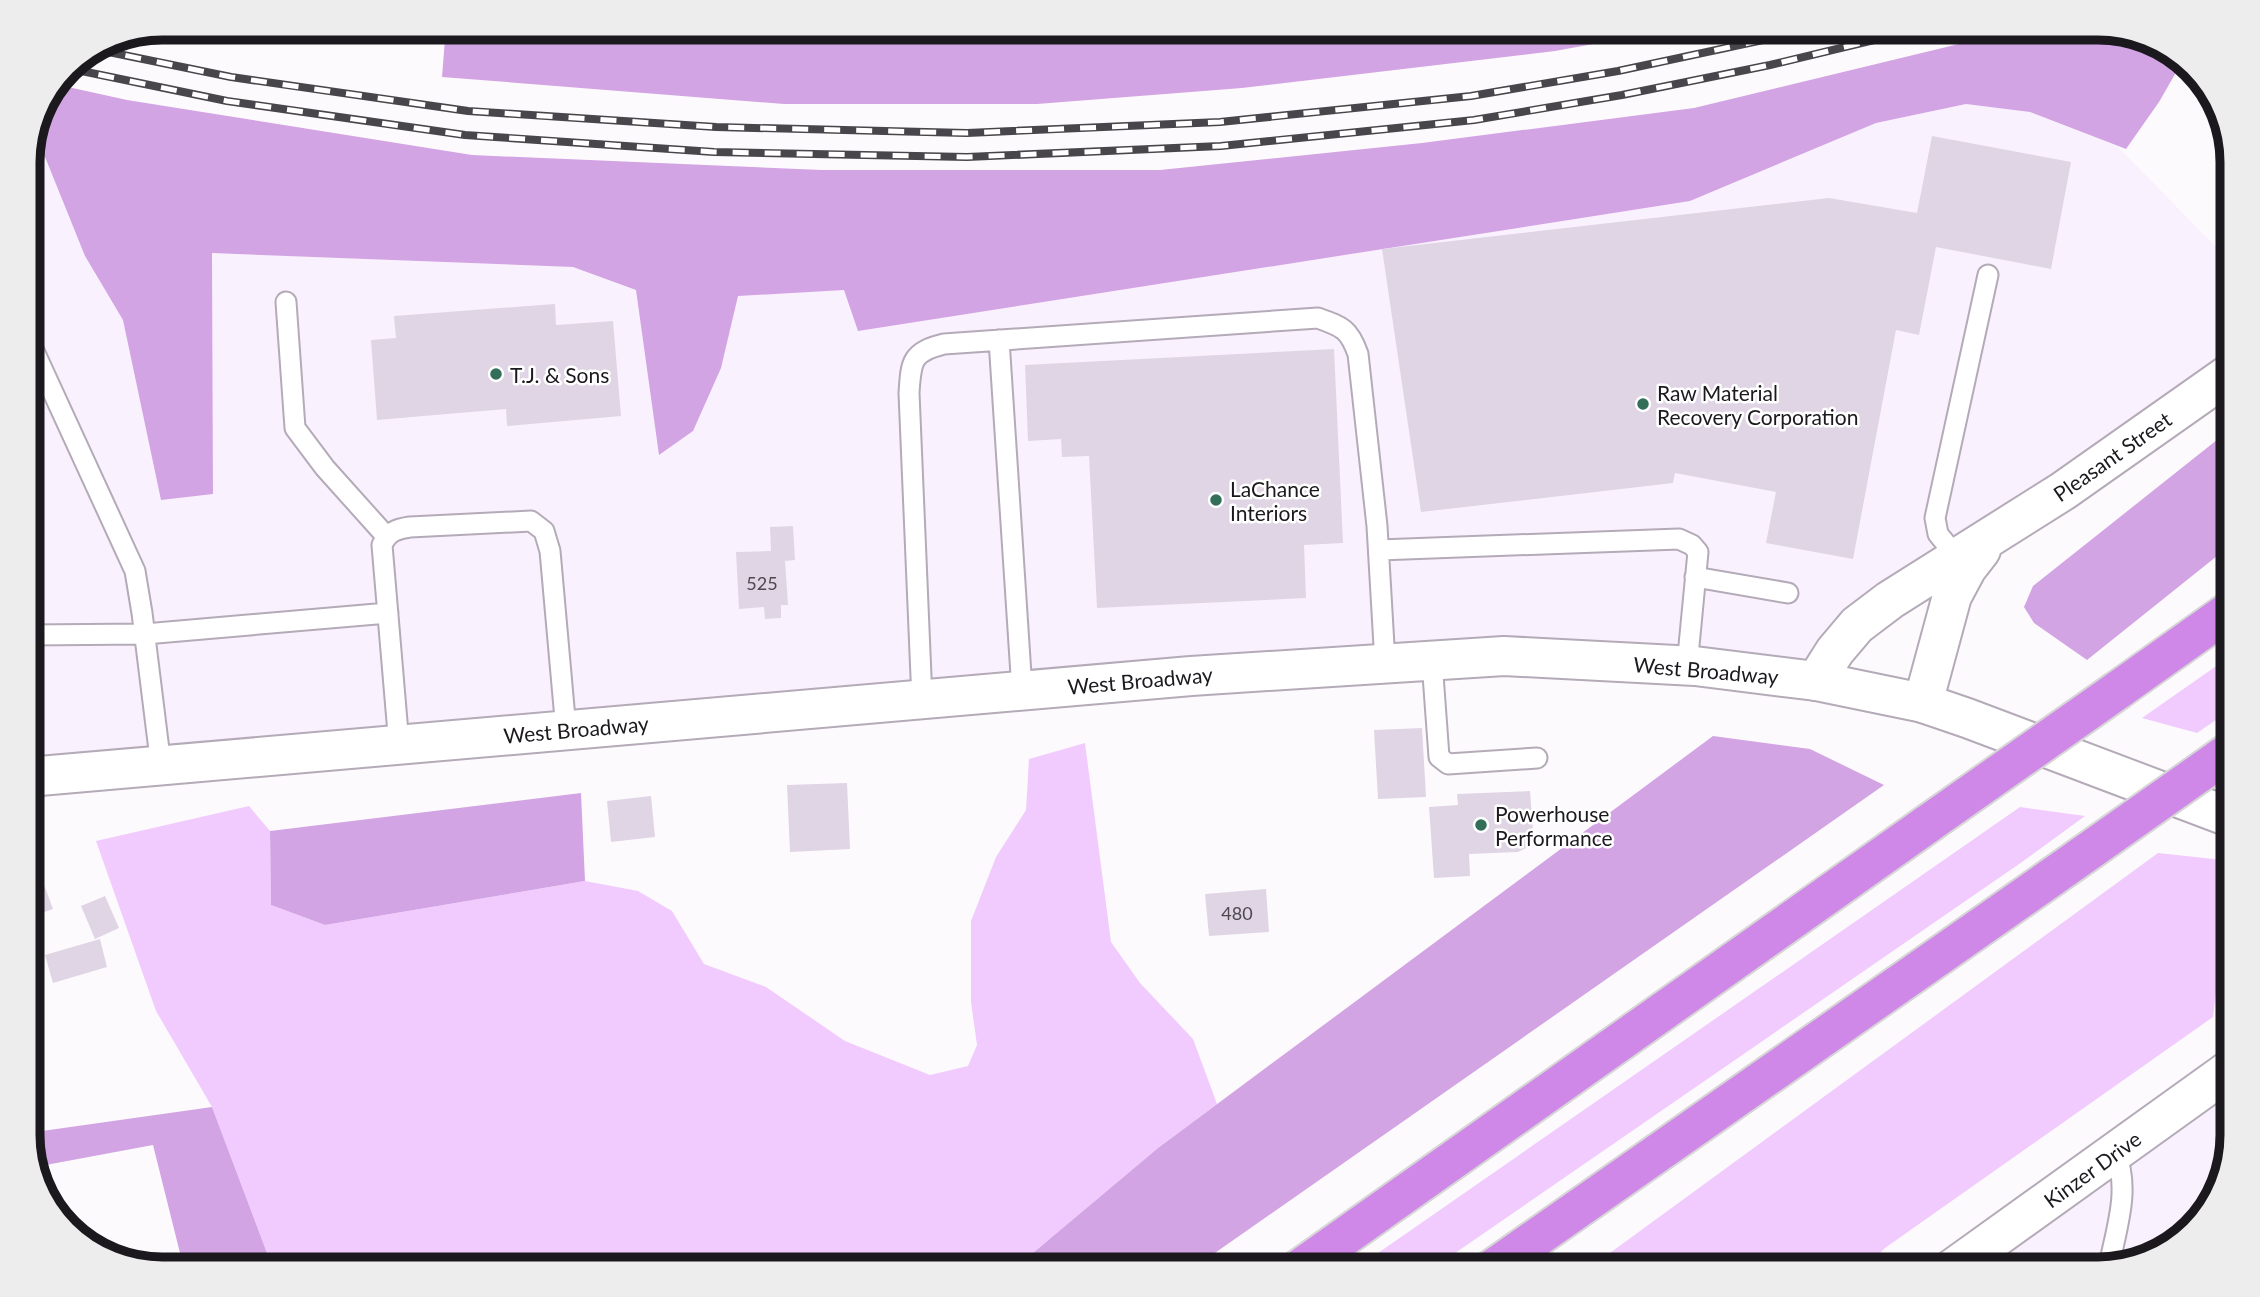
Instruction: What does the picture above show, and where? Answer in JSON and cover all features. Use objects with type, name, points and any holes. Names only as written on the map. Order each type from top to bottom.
[{"type":"highway","points":[[1315,1257],[2219,618]]},
{"type":"highway","points":[[1509,1257],[2220,759]]},
{"type":"main road","name":"Pleasant Street","points":[[1816,681],[1835,651],[1857,625],[1890,600],[1963,563],[1991,538],[2219,381]]},
{"type":"main road","name":"Pleasant Street","points":[[1923,703],[1963,563]]},
{"type":"main road","name":"West Broadway","points":[[41,776],[1191,676],[1504,656],[1687,666],[1816,681],[1923,703],[2220,813]]},
{"type":"main road","name":"Kinzer Drive","points":[[1969,1257],[2220,1077]]},
{"type":"lane","points":[[1963,563],[1938,534],[1935,518],[1988,275]]},
{"type":"lane","points":[[286,302],[295,428],[325,468],[386,536]]},
{"type":"lane","points":[[922,699],[909,393],[911,366],[917,355],[926,348],[944,344],[1318,318],[1341,326],[1352,337],[1358,355],[1379,550],[1385,663]]},
{"type":"lane","points":[[999,340],[1022,691]]},
{"type":"lane","points":[[41,366],[135,570],[161,766]]},
{"type":"lane","points":[[399,745],[383,545],[386,536],[398,529],[410,527],[531,521],[544,531],[550,551],[566,730]]},
{"type":"lane","points":[[1379,550],[1679,539],[1692,545],[1698,552],[1687,666]]},
{"type":"lane","points":[[1695,577],[1788,593]]},
{"type":"lane","points":[[41,635],[145,634],[388,613]]},
{"type":"lane","points":[[1432,661],[1441,761],[1448,764],[1536,758]]},
{"type":"lane","points":[[2111,1256],[2123,1182],[2122,1167],[2115,1152]]},
{"type":"shaded area","points":[[199,40],[219,40],[218,44]]},
{"type":"shaded area","points":[[445,40],[1615,40],[1555,51],[1242,88],[1037,104],[784,104],[442,77]]},
{"type":"shaded area","points":[[1975,40],[2114,41],[2145,50],[2177,70],[2126,149],[2030,112],[1966,104],[1876,123],[1690,201],[858,331],[844,290],[738,296],[721,368],[693,431],[659,455],[636,290],[573,267],[212,253],[213,494],[161,500],[123,320],[85,256],[42,149],[44,130],[66,87],[127,100],[472,155],[822,170],[1160,170],[1422,143],[1694,108]]},
{"type":"shaded area","points":[[62,93],[213,494],[212,253],[573,267],[636,290],[1690,201],[1876,123],[1966,104],[2030,112],[2117,146],[2219,250],[2219,385],[1816,681],[1504,656],[41,776],[41,154],[44,130]]},
{"type":"shaded area","points":[[2219,438],[2219,554],[2087,660],[2034,623],[2024,607],[2033,586]]},
{"type":"shaded area","points":[[2220,664],[2220,718],[2197,733],[2142,718]]},
{"type":"shaded area","points":[[1713,736],[1810,749],[1884,785],[1209,1257],[1028,1257],[1158,1148]]},
{"type":"shaded area","points":[[1085,743],[1111,942],[1140,983],[1193,1039],[1217,1104],[1158,1148],[1028,1257],[268,1257],[212,1107],[156,1011],[96,841],[249,806],[270,831],[271,905],[325,925],[585,881],[638,891],[672,911],[704,964],[766,987],[845,1041],[930,1075],[968,1066],[977,1045],[971,1002],[971,921],[996,857],[1026,810],[1029,759]]},
{"type":"shaded area","points":[[581,793],[585,881],[325,925],[271,905],[270,831]]},
{"type":"shaded area","points":[[2020,807],[2085,816],[1449,1257],[1372,1257]]},
{"type":"shaded area","points":[[2158,853],[2220,860],[2220,961],[2213,1017],[1885,1248],[1876,1257],[1604,1257]]},
{"type":"shaded area","points":[[2220,1077],[2220,1135],[2216,1167],[2195,1209],[2172,1232],[2145,1247],[2114,1256],[1969,1257]]},
{"type":"shaded area","points":[[212,1107],[268,1257],[181,1257],[153,1145],[44,1165],[41,1131]]},
{"type":"building","name":"Raw Material Recovery Corporation","points":[[1932,136],[2071,162],[2051,269],[1936,247],[1919,335],[1896,330],[1853,559],[1766,543],[1776,492],[1675,473],[1673,483],[1421,512],[1382,249],[1829,198],[1917,213]]},
{"type":"building","name":"T.J. & Sons","points":[[555,304],[556,325],[613,321],[621,416],[507,426],[506,409],[377,420],[371,340],[396,338],[394,316]]},
{"type":"building","name":"LaChance Interiors","points":[[1334,349],[1343,543],[1304,545],[1306,598],[1097,608],[1089,456],[1062,457],[1061,439],[1028,441],[1025,365]]},
{"type":"building","points":[[793,526],[795,560],[785,561],[788,605],[781,605],[781,618],[765,619],[764,607],[739,609],[736,552],[771,551],[770,527]]},
{"type":"building","points":[[1422,728],[1426,797],[1378,799],[1374,730]]},
{"type":"building","points":[[847,783],[850,849],[790,852],[787,785]]},
{"type":"building","name":"Powerhouse Performance","points":[[1530,791],[1534,844],[1518,852],[1469,854],[1470,876],[1434,878],[1429,807],[1458,805],[1457,794]]},
{"type":"building","points":[[651,796],[655,837],[611,842],[607,801]]},
{"type":"building","points":[[41,876],[53,909],[41,913]]},
{"type":"building","points":[[1266,889],[1269,932],[1209,936],[1205,894]]},
{"type":"building","points":[[105,896],[119,928],[95,939],[81,906]]},
{"type":"building","points":[[100,939],[107,967],[53,983],[45,955]]},
{"type":"railway","points":[[110,52],[231,77],[468,111],[716,127],[967,133],[1220,122],[1471,96],[1618,71],[1763,40]]},
{"type":"railway","points":[[81,71],[227,101],[465,135],[714,152],[967,157],[1221,146],[1474,120],[1622,95],[1770,65],[1874,40]]},
{"type":"place","name":"T.J. & Sons","points":[[496,374]]},
{"type":"place","name":"Raw Material Recovery Corporation","points":[[1643,404]]},
{"type":"place","name":"LaChance Interiors","points":[[1216,500]]},
{"type":"place","name":"Powerhouse Performance","points":[[1481,825]]}]
